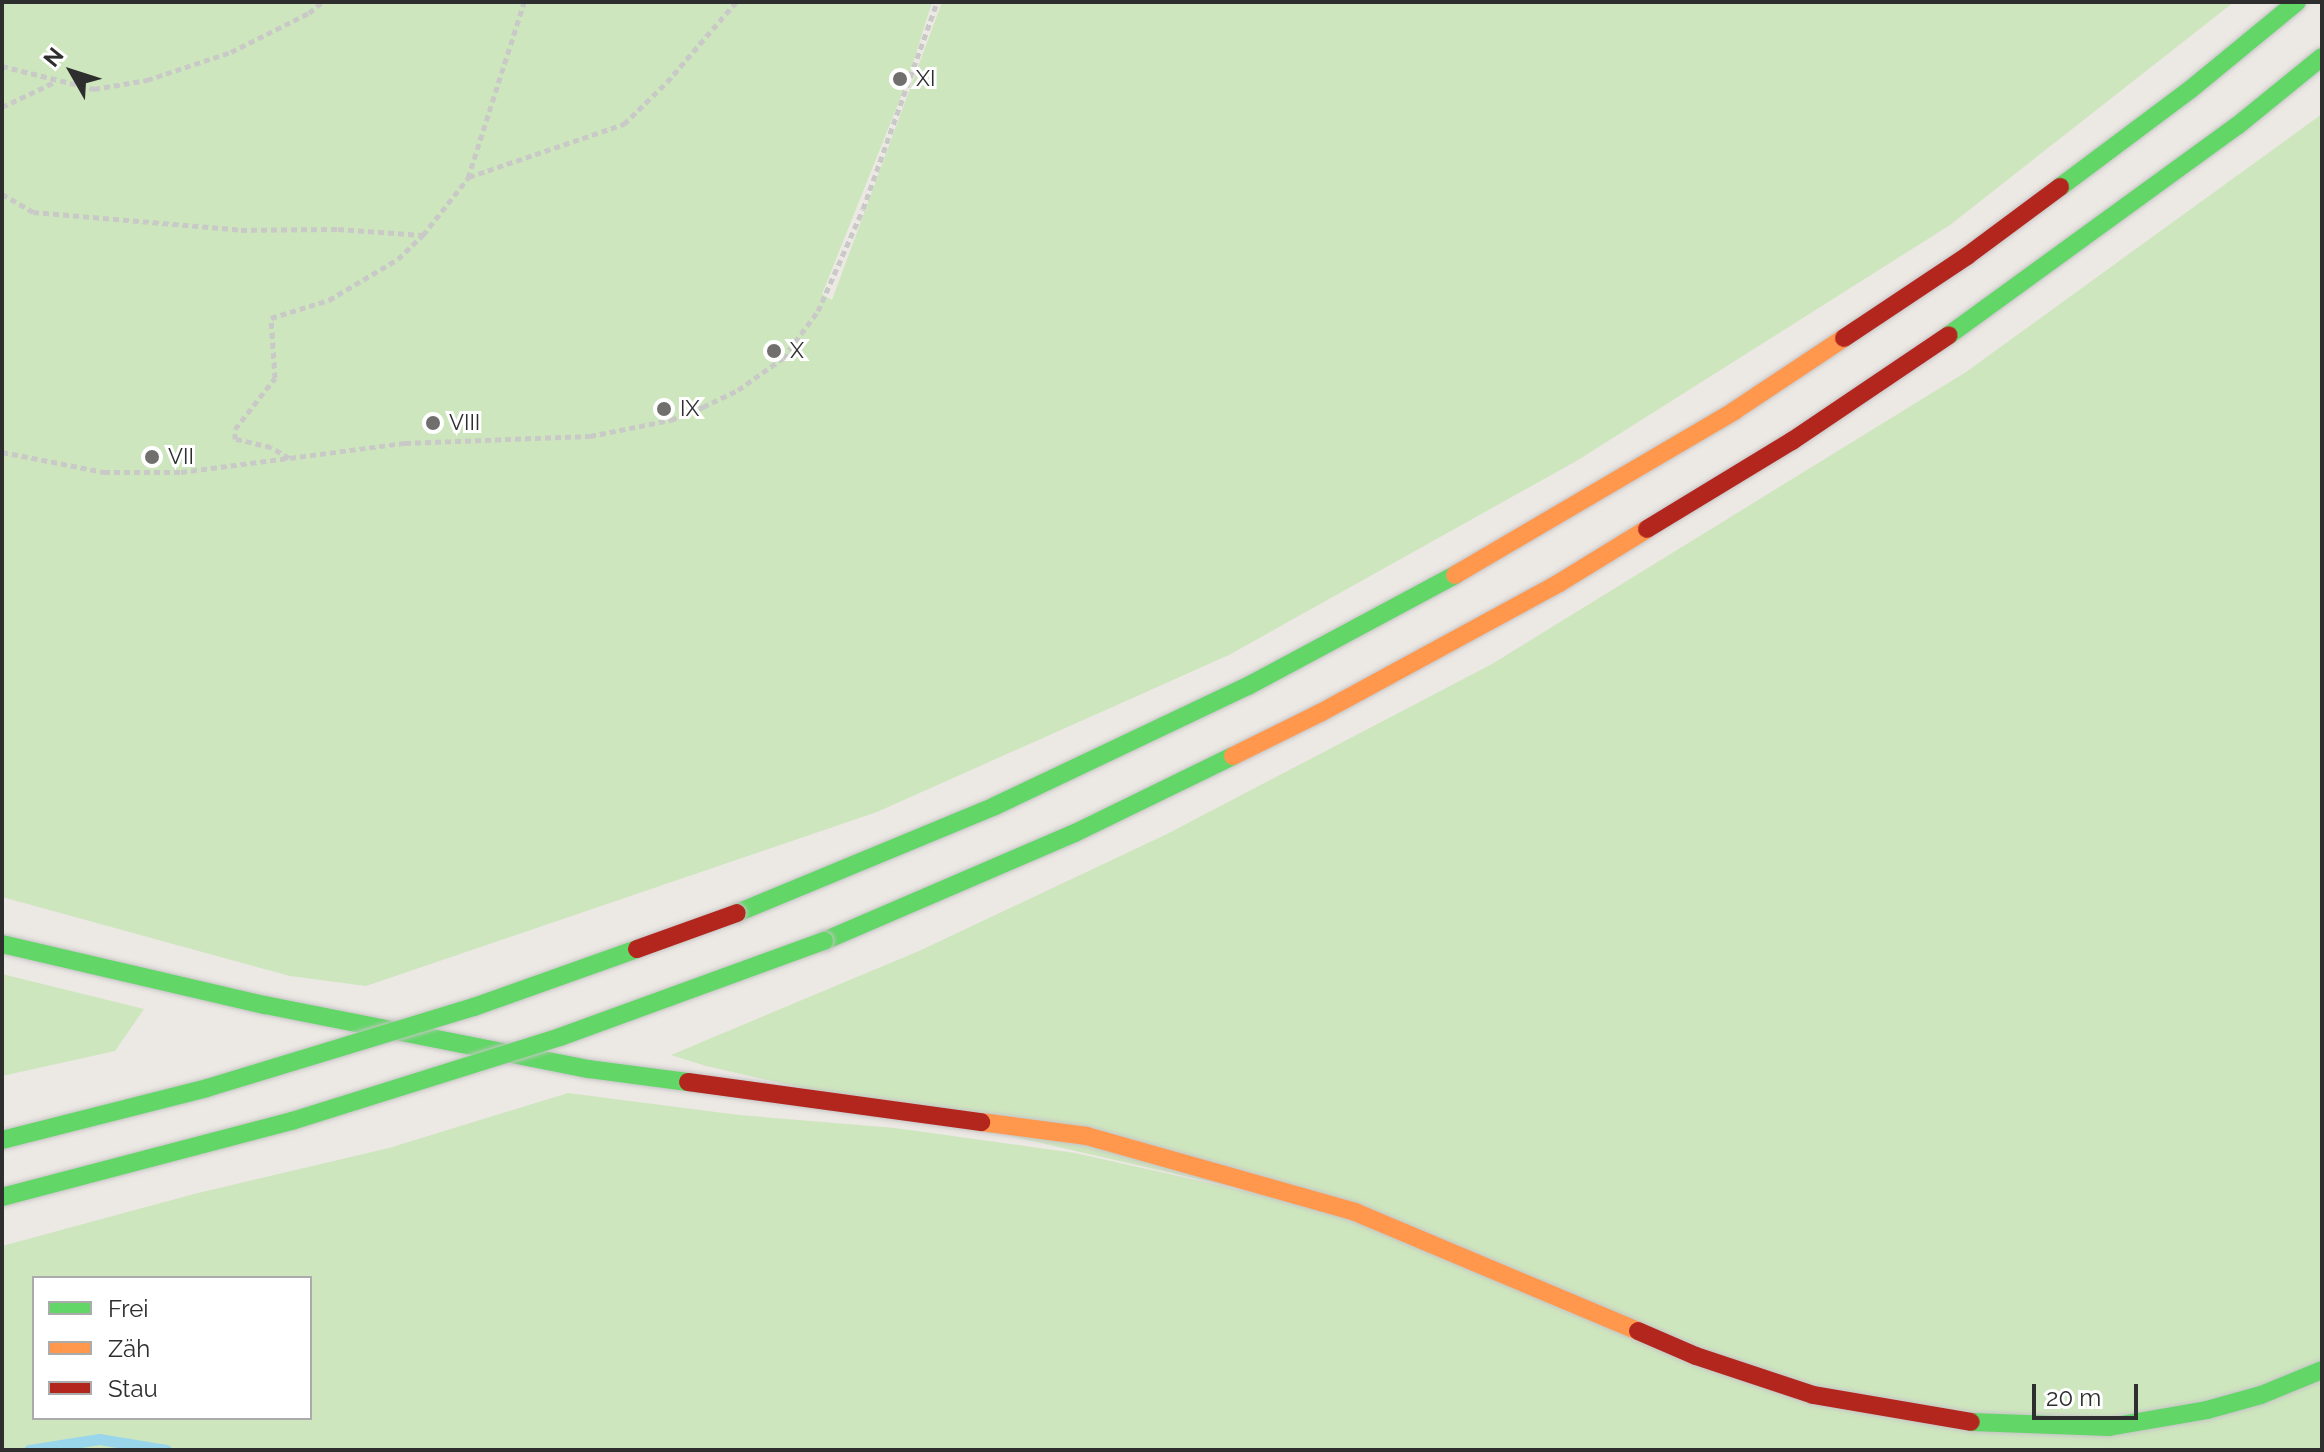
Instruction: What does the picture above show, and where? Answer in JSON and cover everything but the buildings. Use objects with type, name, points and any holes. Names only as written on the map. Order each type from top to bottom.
[{"type":"main road","points":[[2,1140],[207,1088],[474,1007],[737,913],[1051,779],[1248,686],[1494,554],[1734,411],[1967,256],[2191,89],[2297,2]]},
{"type":"main road","points":[[2,1197],[321,1112],[560,1037],[824,941],[1075,833],[1292,727],[1559,583],[1792,441],[2018,288],[2237,126],[2322,57]]},
{"type":"main road","points":[[2,944],[265,1005],[589,1069],[1087,1136],[1355,1212],[1696,1356],[1827,1398],[1983,1424],[2109,1427],[2207,1410],[2261,1395],[2322,1370]]},
{"type":"path","points":[[2,66],[56,82],[94,89],[147,80],[231,52],[267,36],[322,2]]},
{"type":"path","points":[[289,459],[271,447],[235,439],[235,429],[275,378],[271,318],[329,300],[398,259],[423,235],[468,178],[524,2]]},
{"type":"path","points":[[468,178],[624,124],[667,82],[736,2]]},
{"type":"path","points":[[2,452],[104,472],[135,474],[289,459],[405,443],[590,436],[631,429],[703,407],[762,374],[783,358],[818,311],[863,209],[937,2]]},
{"type":"path","points":[[2,107],[56,82]]},
{"type":"path","points":[[2,194],[33,212],[241,230],[338,229],[423,235]]},
{"type":"green space","points":[[2,2],[932,2],[908,79],[822,294],[832,300],[942,2],[2234,2],[1950,225],[1578,460],[1229,655],[877,812],[366,986],[290,976],[2,897]]},
{"type":"green space","points":[[2322,114],[2322,1450],[2,1450],[2,1246],[194,1194],[389,1148],[568,1093],[739,1115],[895,1128],[1075,1153],[1473,1242],[706,1066],[671,1055],[919,951],[1167,834],[1492,664],[1966,372]]},
{"type":"green space","points":[[2,974],[144,1009],[115,1051],[2,1076]]},
{"type":"waterway","points":[[29,1450],[99,1439],[166,1450]]},
{"type":"traffic: fast","points":[[2060,187],[2191,89],[2297,2]]},
{"type":"traffic: fast","points":[[1949,335],[2237,126],[2322,57]]},
{"type":"traffic: fast","points":[[737,913],[995,806],[1248,686],[1455,575]]},
{"type":"traffic: fast","points":[[824,941],[1075,833],[1233,756]]},
{"type":"traffic: fast","points":[[2,1197],[292,1121],[560,1037],[824,941]]},
{"type":"traffic: fast","points":[[2,944],[265,1005],[589,1069],[688,1082]]},
{"type":"traffic: fast","points":[[2,1140],[207,1088],[474,1007],[637,949]]},
{"type":"traffic: fast","points":[[1971,1422],[2109,1427],[2207,1410],[2261,1395],[2322,1370]]},
{"type":"traffic: slow","points":[[1455,575],[1734,411],[1844,338]]},
{"type":"traffic: slow","points":[[1233,756],[1320,713],[1559,583],[1647,529]]},
{"type":"traffic: slow","points":[[981,1122],[1087,1136],[1355,1212],[1638,1331]]},
{"type":"traffic: jam","points":[[1844,338],[1967,256],[2060,187]]},
{"type":"traffic: jam","points":[[1647,529],[1792,441],[1949,335]]},
{"type":"traffic: jam","points":[[637,949],[737,913]]},
{"type":"traffic: jam","points":[[688,1082],[981,1122]]},
{"type":"traffic: jam","points":[[1638,1331],[1696,1356],[1813,1395],[1971,1422]]},
{"type":"place","name":"XI","points":[[900,79]]},
{"type":"place","name":"X","points":[[774,351]]},
{"type":"place","name":"IX","points":[[664,409]]},
{"type":"place","name":"VIII","points":[[433,423]]},
{"type":"place","name":"VII","points":[[152,457]]}]
